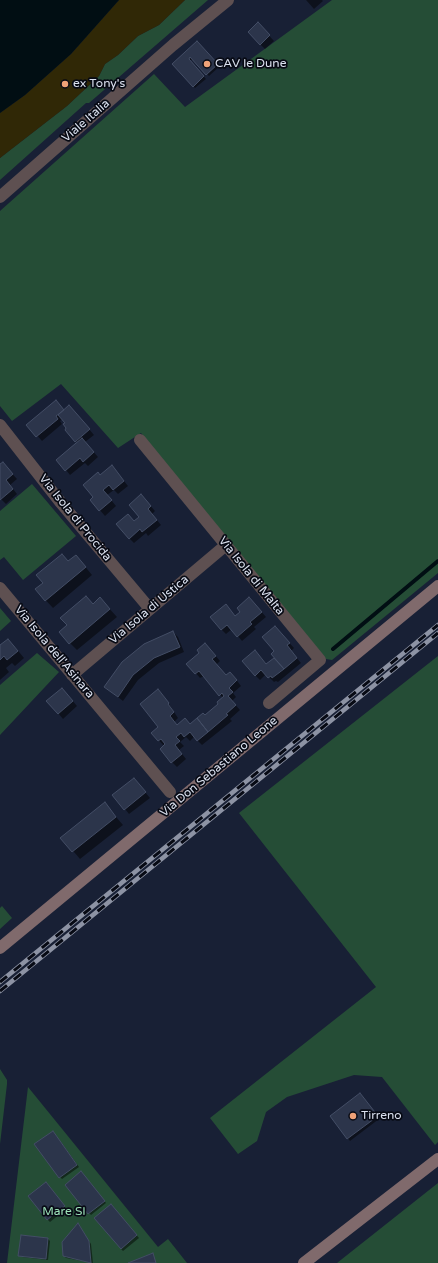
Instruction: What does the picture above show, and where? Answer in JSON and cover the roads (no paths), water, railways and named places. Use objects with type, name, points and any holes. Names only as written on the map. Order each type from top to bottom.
[{"type":"street","name":"Viale Italia","points":[[0,197],[173,45],[228,0]]},
{"type":"street","name":"Via Isola di Procida","points":[[0,425],[61,503],[150,609]]},
{"type":"street","name":"Via Isola di Malta","points":[[140,440],[320,660],[269,702]]},
{"type":"street","name":"Via Isola di Ustica","points":[[72,675],[226,545]]},
{"type":"street","name":"Via Don Sebastiano Leone","points":[[0,948],[438,586]]},
{"type":"street","name":"Via Isola dell'Asinara","points":[[0,588],[72,675],[110,718],[170,792]]},
{"type":"street","points":[[304,1263],[438,1159]]},
{"type":"waterway","points":[[333,649],[438,561]]},
{"type":"railway","points":[[0,982],[438,625]]},
{"type":"railway","points":[[0,991],[438,633]]},
{"type":"place","name":"CAV le Dune","points":[[207,64]]},
{"type":"place","name":"ex Tony's","points":[[65,84]]},
{"type":"place","name":"Tirreno","points":[[353,1116]]},
{"type":"park label","name":"Mare SI","points":[[64,1212]]}]
